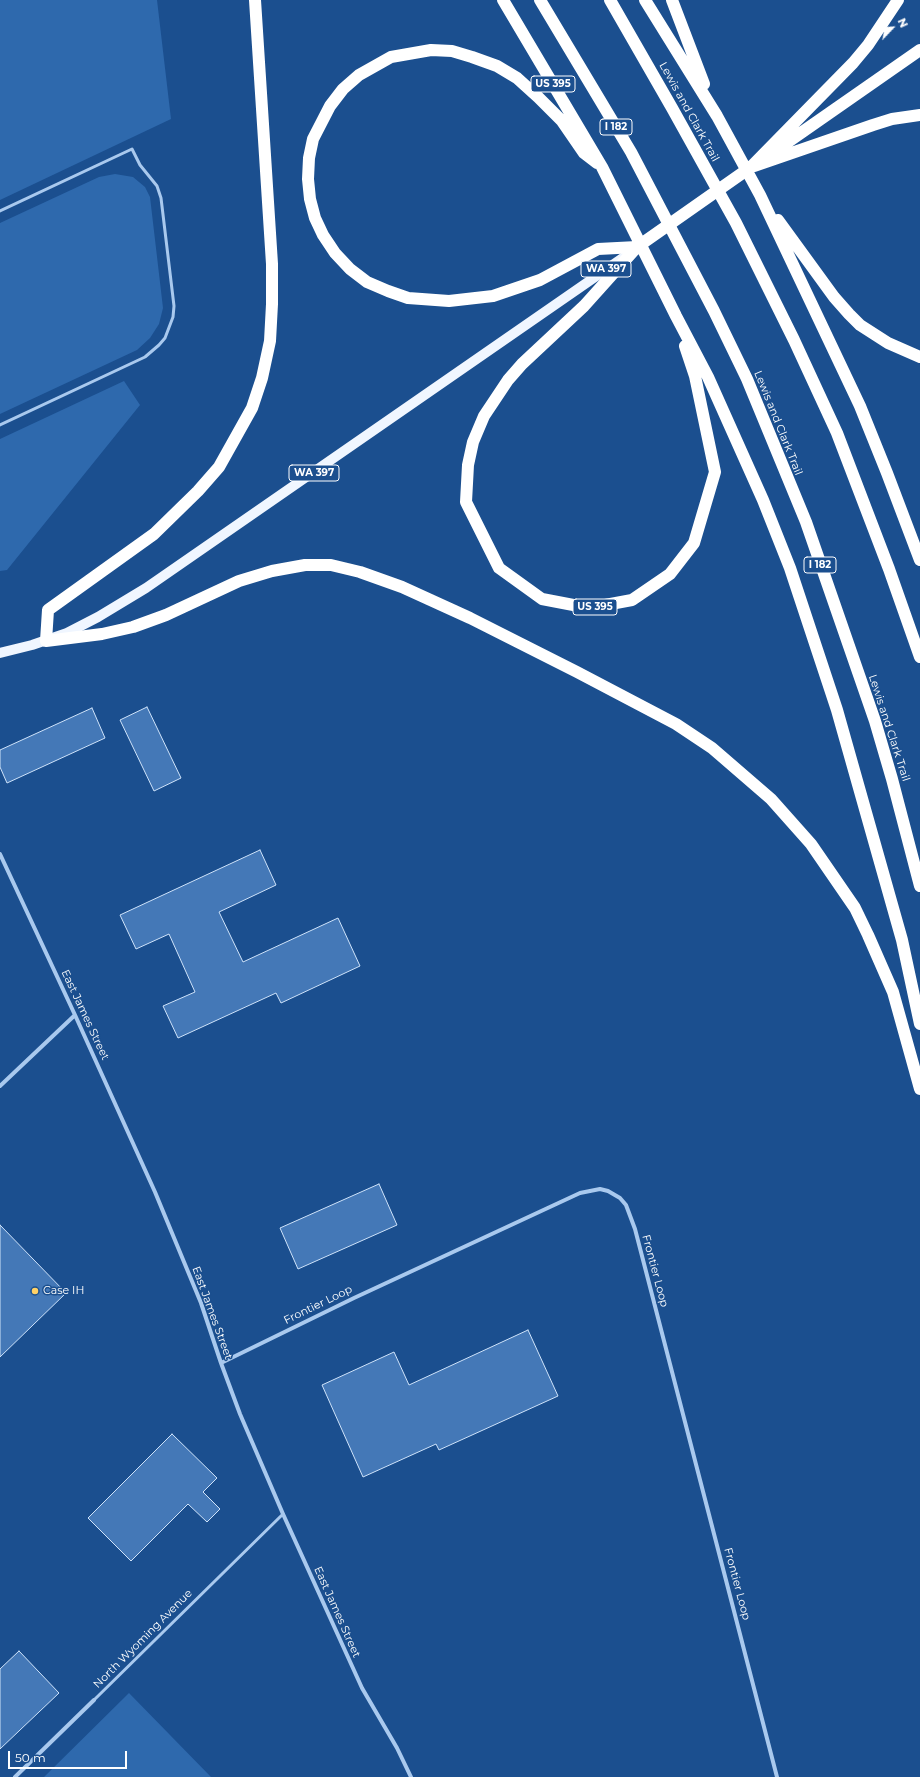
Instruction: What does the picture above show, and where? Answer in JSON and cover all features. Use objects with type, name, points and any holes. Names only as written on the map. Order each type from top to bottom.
[{"type":"highway","points":[[255,0],[272,264],[270,341],[262,378],[252,408],[219,467],[198,491],[154,534],[48,610],[46,641],[102,634],[133,627],[166,615],[239,581],[272,571],[305,564],[331,565],[360,572],[402,588],[470,618],[577,672],[676,724],[712,748],[771,799],[811,844],[855,908],[868,935],[893,992],[920,1089]]},
{"type":"highway","name":"US 395","points":[[503,0],[602,167],[676,316],[695,376],[715,472],[694,543],[670,574],[632,600],[589,608],[542,599],[499,568],[466,502],[468,464],[473,442],[484,416],[504,385],[522,364],[584,306],[637,247],[751,167]]},
{"type":"highway","name":"Lewis and Clark Trail","points":[[540,0],[631,152],[714,311],[747,379],[806,522],[875,721],[920,886]]},
{"type":"highway","name":"Lewis and Clark Trail","points":[[610,0],[736,223],[794,340],[839,439],[889,569],[920,657]]},
{"type":"highway","points":[[645,0],[717,116],[760,195],[860,406],[888,473],[920,560]]},
{"type":"highway","points":[[672,0],[717,116]]},
{"type":"highway","points":[[800,126],[863,51],[898,0]]},
{"type":"highway","points":[[602,167],[584,153],[562,121],[516,78],[497,66],[452,51],[431,50],[391,57],[359,75],[338,95],[330,106],[313,139],[309,158],[308,179],[310,199],[315,218],[335,253],[350,269],[367,282],[408,298],[449,301],[493,296],[540,280],[598,249],[637,247]]},
{"type":"highway","points":[[751,167],[800,126],[920,50]]},
{"type":"highway","points":[[751,167],[892,119],[920,114]]},
{"type":"highway","points":[[760,195],[834,297],[849,314],[860,325],[888,344],[920,357]]},
{"type":"highway","points":[[676,316],[708,377],[763,500],[790,568],[837,710],[865,805],[902,940],[920,1024]]},
{"type":"main road","name":"WA 397","points":[[0,653],[46,641],[67,633],[98,617],[146,588],[637,247]]},
{"type":"street","name":"East James Street","points":[[0,854],[75,1015],[184,1262],[201,1302],[240,1414],[283,1514],[362,1688],[397,1748],[411,1777]]},
{"type":"street","points":[[0,1086],[75,1015]]},
{"type":"street","name":"Frontier Loop","points":[[221,1363],[354,1298],[580,1193],[600,1189],[608,1191],[620,1198],[626,1205],[635,1229],[778,1777]]},
{"type":"street","name":"North Wyoming Avenue","points":[[15,1777],[94,1700]]},
{"type":"lane","points":[[0,211],[132,149],[140,165],[156,186],[161,198],[174,306],[172,318],[165,338],[145,357],[0,425]]},
{"type":"lane","name":"North Wyoming Avenue","points":[[94,1700],[283,1514]]},
{"type":"shaded area","points":[[0,0],[157,0],[171,119],[0,200]]},
{"type":"shaded area","points":[[115,174],[133,177],[145,187],[150,197],[163,308],[159,324],[150,338],[137,350],[0,414],[0,223],[99,177]]},
{"type":"shaded area","points":[[124,381],[140,405],[7,570],[0,571],[0,439]]},
{"type":"shaded area","points":[[129,1693],[211,1777],[44,1777]]},
{"type":"building","points":[[147,707],[181,778],[154,791],[120,720]]},
{"type":"building","points":[[92,708],[105,738],[7,783],[0,767],[0,750]]},
{"type":"building","points":[[260,850],[276,885],[219,912],[243,962],[338,918],[360,966],[281,1003],[276,993],[178,1038],[163,1006],[195,992],[169,934],[136,949],[120,915]]},
{"type":"building","points":[[379,1184],[397,1225],[298,1269],[280,1228]]},
{"type":"building","points":[[0,1225],[66,1293],[0,1357]]},
{"type":"building","points":[[528,1330],[558,1396],[439,1450],[436,1444],[363,1477],[322,1385],[394,1352],[409,1385]]},
{"type":"building","points":[[172,1434],[217,1478],[203,1492],[220,1509],[207,1522],[188,1504],[131,1561],[88,1518]]},
{"type":"building","points":[[19,1651],[59,1693],[0,1749],[0,1669]]},
{"type":"place","name":"Case IH","points":[[35,1291]]}]
